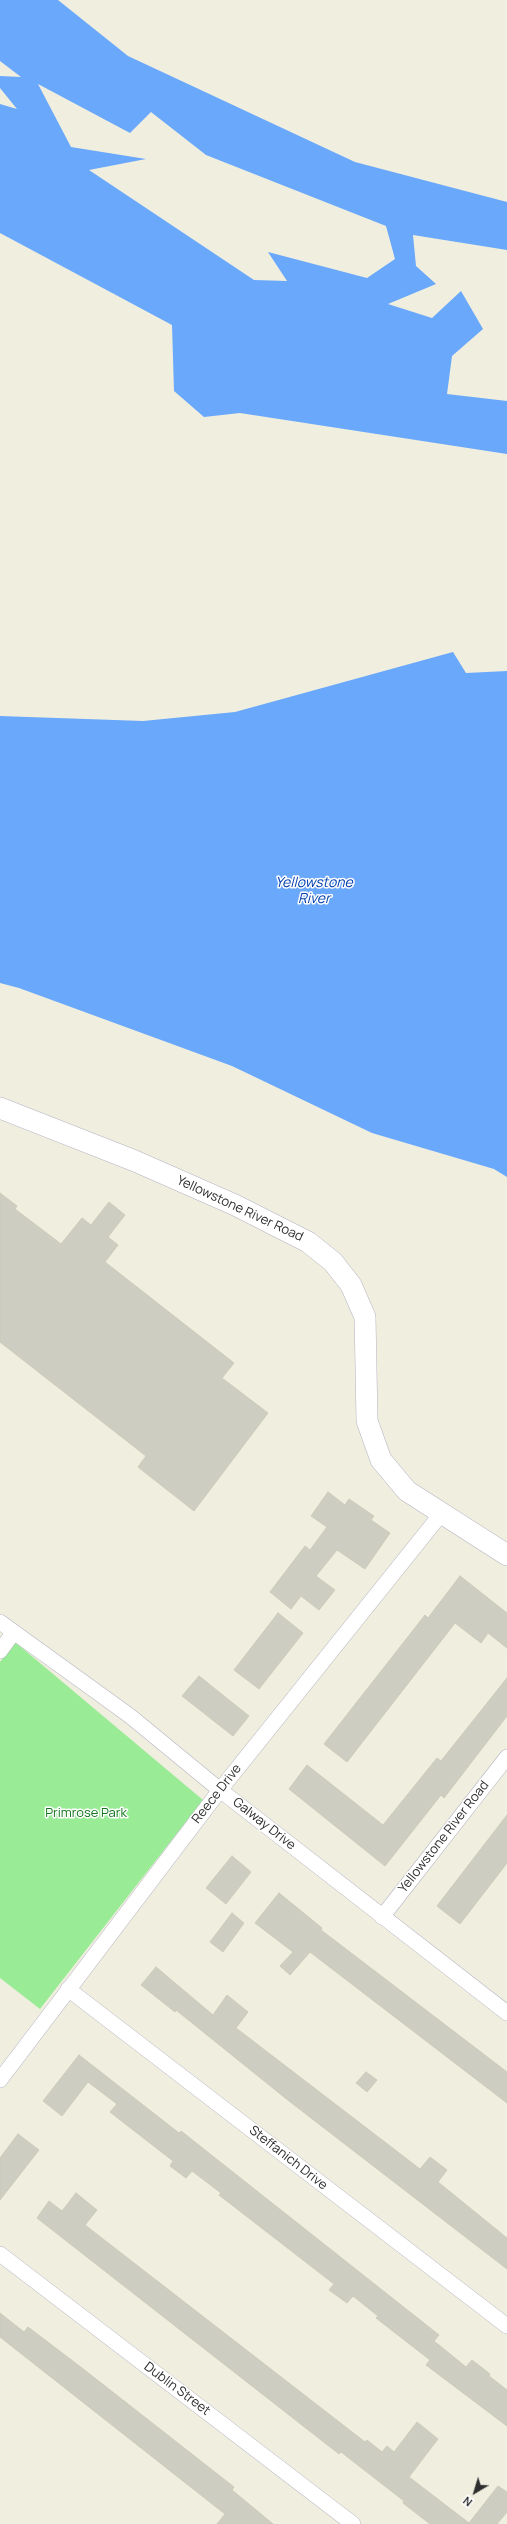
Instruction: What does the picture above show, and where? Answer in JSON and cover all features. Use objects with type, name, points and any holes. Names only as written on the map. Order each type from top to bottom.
[{"type":"street","name":"Yellowstone River Road","points":[[0,1108],[135,1161],[235,1205],[308,1242],[333,1262],[351,1285],[365,1317],[367,1422],[381,1460],[407,1491],[507,1555]]},
{"type":"street","name":"Reece Drive","points":[[0,2080],[220,1790],[441,1514]]},
{"type":"street","name":"Galway Drive","points":[[0,1622],[130,1716],[220,1790],[507,2013]]},
{"type":"street","points":[[0,1651],[14,1632]]},
{"type":"street","name":"Yellowstone River Road","points":[[382,1917],[507,1757]]},
{"type":"street","name":"Steffanich Drive","points":[[68,1989],[507,2326]]},
{"type":"street","name":"Dublin Street","points":[[0,2254],[353,2524]]},
{"type":"green space","name":"Primrose Park","points":[[15,1642],[203,1800],[40,2009],[0,1978],[0,1662]]},
{"type":"water","points":[[0,0],[58,0],[128,56],[355,162],[507,202],[507,250],[413,235],[416,266],[436,284],[388,304],[432,318],[461,291],[483,329],[452,356],[447,394],[507,401],[507,454],[240,413],[204,417],[174,391],[172,325],[0,233],[0,104],[17,109],[0,88],[0,76],[21,77],[0,61]],"holes":[[[38,84],[130,133],[151,112],[206,155],[386,226],[395,259],[367,278],[268,252],[287,281],[254,280],[89,170],[146,159],[71,147]]]},
{"type":"water","name":"Yellowstone River","points":[[453,652],[466,673],[507,671],[507,1177],[494,1169],[372,1133],[232,1066],[19,988],[0,983],[0,716],[143,721],[235,712]]},
{"type":"building","points":[[0,1193],[17,1206],[15,1209],[61,1244],[82,1218],[91,1225],[109,1202],[125,1215],[108,1237],[118,1245],[105,1262],[234,1363],[222,1378],[268,1413],[194,1511],[138,1467],[146,1456],[0,1342]]},
{"type":"building","points":[[328,1492],[345,1505],[349,1499],[374,1516],[371,1520],[390,1533],[365,1569],[337,1550],[316,1576],[335,1590],[319,1610],[301,1596],[291,1609],[270,1592],[305,1546],[310,1550],[327,1527],[311,1516]]},
{"type":"building","points":[[460,1576],[507,1613],[507,1648],[488,1633],[481,1643],[455,1623],[347,1762],[324,1744],[425,1615],[428,1618]]},
{"type":"building","points":[[278,1613],[303,1633],[259,1689],[234,1670]]},
{"type":"building","points":[[199,1676],[249,1716],[233,1736],[182,1696]]},
{"type":"building","points":[[507,1678],[507,1716],[444,1798],[441,1795],[385,1866],[289,1789],[307,1765],[383,1825],[437,1758],[441,1761]]},
{"type":"building","points":[[507,1815],[507,1863],[460,1924],[437,1906]]},
{"type":"building","points":[[232,1856],[251,1872],[226,1904],[206,1888]]},
{"type":"building","points":[[279,1893],[322,1928],[321,1930],[507,2072],[507,2103],[310,1952],[290,1975],[280,1966],[293,1952],[255,1923]]},
{"type":"building","points":[[232,1913],[244,1923],[223,1952],[210,1942]]},
{"type":"building","points":[[156,1967],[213,2015],[227,1995],[248,2012],[236,2028],[420,2169],[430,2157],[447,2170],[438,2182],[507,2238],[507,2269],[289,2101],[176,2010],[175,2012],[141,1985]]},
{"type":"building","points":[[79,2055],[179,2133],[181,2131],[439,2335],[434,2341],[466,2367],[472,2360],[490,2374],[489,2376],[507,2390],[507,2426],[426,2365],[430,2360],[376,2318],[378,2316],[353,2296],[347,2303],[329,2290],[334,2284],[219,2195],[221,2193],[192,2171],[186,2178],[170,2166],[173,2161],[110,2112],[117,2104],[88,2082],[62,2116],[43,2101]]},
{"type":"building","points":[[366,2072],[377,2080],[367,2092],[356,2083]]},
{"type":"building","points":[[18,2134],[39,2150],[0,2200],[0,2158]]},
{"type":"building","points":[[76,2193],[97,2210],[85,2225],[365,2442],[367,2440],[382,2452],[387,2446],[394,2452],[417,2422],[438,2439],[409,2477],[469,2523],[498,2486],[507,2492],[507,2512],[497,2524],[430,2524],[403,2503],[404,2501],[341,2452],[339,2454],[37,2218],[49,2201],[62,2211]]},
{"type":"building","points":[[0,2313],[24,2332],[28,2327],[82,2368],[234,2487],[232,2490],[273,2524],[217,2524],[225,2514],[0,2337]]}]
